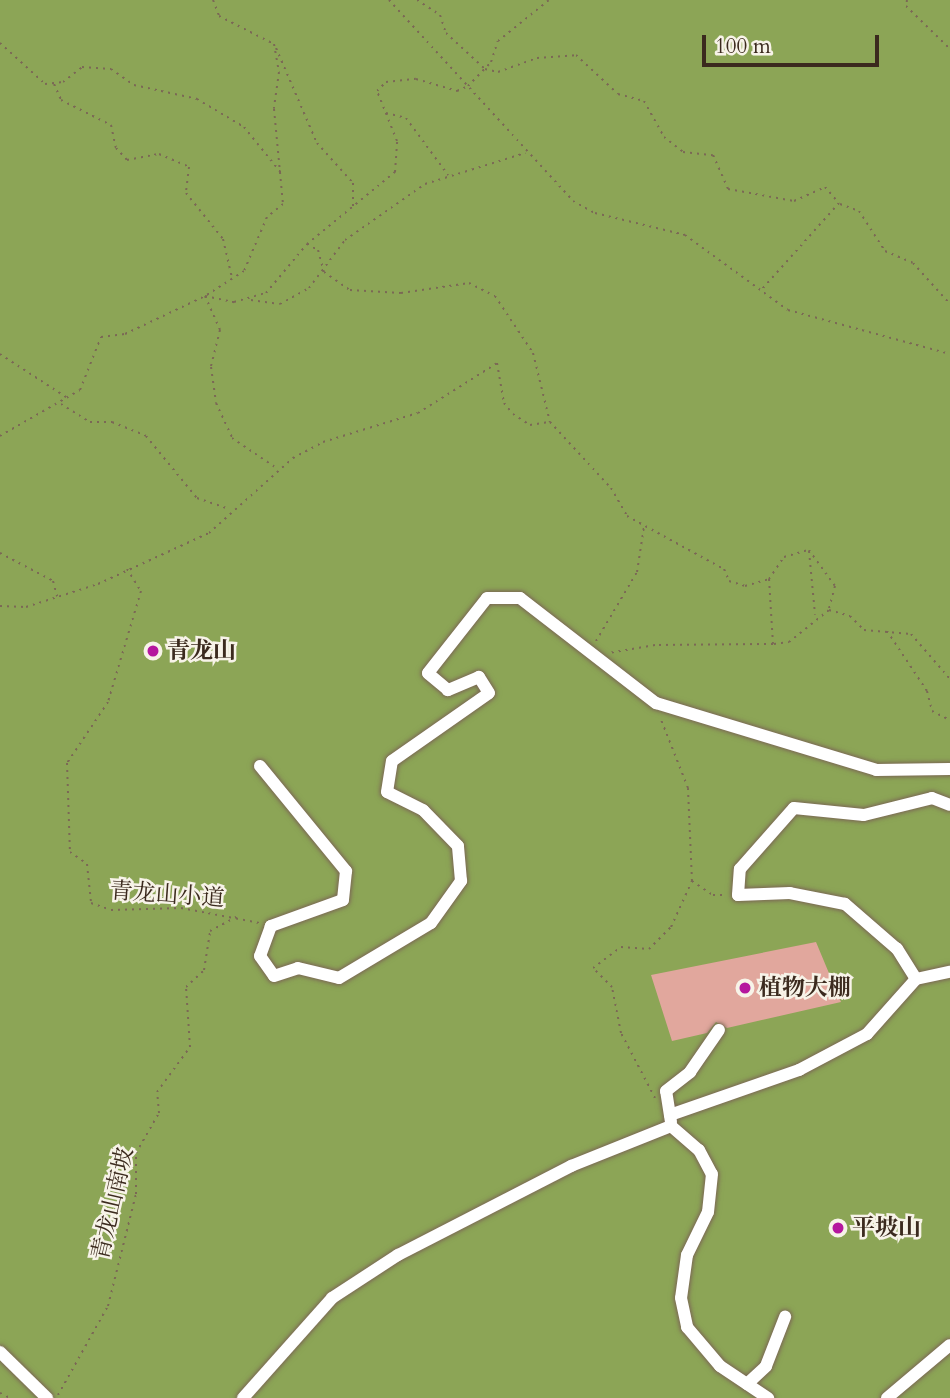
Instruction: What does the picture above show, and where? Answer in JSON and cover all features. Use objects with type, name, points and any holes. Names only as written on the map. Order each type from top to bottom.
[{"type":"lane","points":[[260,766],[346,871],[343,900],[271,926],[261,956],[274,976],[298,968],[339,978],[431,923],[461,881],[458,846],[423,810],[387,792],[392,761],[489,693],[479,677],[447,690],[428,673],[487,597],[520,598],[591,652],[603,658],[656,703],[876,770],[950,769]]},
{"type":"lane","points":[[916,979],[897,949],[845,904],[790,893],[738,895],[740,869],[794,808],[864,815],[932,798],[950,805]]},
{"type":"lane","points":[[243,1398],[332,1298],[398,1255],[570,1166],[671,1120],[799,1070],[867,1034],[916,979],[950,972]]},
{"type":"lane","points":[[719,1030],[690,1072],[666,1091],[671,1120],[699,1150],[712,1174],[708,1212],[684,1277],[687,1327],[720,1366],[768,1398]]},
{"type":"lane","points":[[747,1384],[766,1366],[785,1317]]},
{"type":"lane","points":[[887,1398],[950,1345]]},
{"type":"lane","points":[[0,1352],[47,1398]]},
{"type":"path","points":[[213,0],[219,16],[274,44],[317,143],[353,183],[353,209]]},
{"type":"path","points":[[389,0],[407,26],[470,84],[481,107],[573,201],[595,213],[685,235],[788,310],[950,354]]},
{"type":"path","points":[[417,0],[440,15],[446,33],[485,69],[498,72],[537,58],[576,55],[618,93],[644,101],[664,137],[683,152],[713,155],[729,189],[794,201],[825,187],[839,203],[859,211],[885,251],[913,262],[950,304]]},
{"type":"path","points":[[251,300],[266,293],[307,244],[396,172],[397,141],[377,91],[386,82],[416,79],[457,91],[470,84],[485,69],[506,33],[549,0]]},
{"type":"path","points":[[907,0],[906,6],[950,49]]},
{"type":"path","points":[[0,43],[45,84],[54,83],[82,67],[111,69],[134,85],[197,99],[244,127],[283,174]]},
{"type":"path","points":[[0,436],[60,404],[82,388],[101,337],[125,334],[205,296],[244,271],[267,217],[283,204],[274,44]]},
{"type":"path","points":[[54,83],[61,100],[111,125],[116,148],[127,160],[159,154],[189,167],[186,193],[223,239],[232,279]]},
{"type":"path","points":[[386,113],[405,118],[449,176]]},
{"type":"path","points":[[205,296],[280,304],[324,272],[345,240],[425,184],[526,152]]},
{"type":"path","points":[[760,291],[839,203]]},
{"type":"path","points":[[307,244],[318,250],[324,272],[350,290],[401,293],[468,283],[495,296],[533,354],[550,422],[611,488],[627,516],[724,569],[729,581],[745,586],[769,579]]},
{"type":"path","points":[[205,296],[220,330],[211,367],[216,403],[232,438],[279,470]]},
{"type":"path","points":[[0,354],[66,398]]},
{"type":"path","points":[[0,606],[58,597],[209,533],[230,510],[279,470],[323,442],[418,413],[497,363],[504,402],[513,414],[530,425],[550,422]]},
{"type":"path","points":[[60,404],[90,422],[112,422],[146,436],[197,498],[230,510]]},
{"type":"path","points":[[591,652],[637,572],[644,525]]},
{"type":"path","points":[[773,644],[769,579],[784,557],[809,550]]},
{"type":"path","points":[[809,550],[835,586],[829,610]]},
{"type":"path","points":[[809,550],[815,617]]},
{"type":"path","points":[[0,552],[53,581],[58,597]]},
{"type":"path","name":"青龙山小道","points":[[127,568],[141,592],[108,702],[66,763],[70,852],[87,864],[91,903],[111,910],[181,908],[239,916],[271,926]]},
{"type":"path","points":[[603,658],[614,649],[655,645],[789,642],[815,617],[829,610],[850,615],[864,630],[885,629],[911,634],[950,679]]},
{"type":"path","points":[[885,629],[928,691],[932,711],[950,720]]},
{"type":"path","points":[[656,703],[688,788],[692,881],[671,927],[649,949],[621,947],[593,968],[612,987],[621,1033],[651,1097],[668,1101]]},
{"type":"path","points":[[692,881],[713,895],[738,895]]},
{"type":"path","name":"青龙山南坡","points":[[56,1398],[108,1306],[136,1194],[136,1153],[159,1113],[157,1093],[190,1047],[186,987],[204,970],[210,930],[239,916]]},
{"type":"path","points":[[0,1392],[10,1398]]},
{"type":"green space","points":[[0,0],[950,0],[950,1398],[0,1398]]},
{"type":"building","name":"植物大棚","points":[[816,942],[841,1002],[727,1028],[716,1022],[707,1033],[672,1041],[651,975]]},
{"type":"place","name":"青龙山","points":[[153,651]]},
{"type":"place","name":"植物大棚","points":[[745,988]]},
{"type":"place","name":"平坡山","points":[[838,1228]]}]
